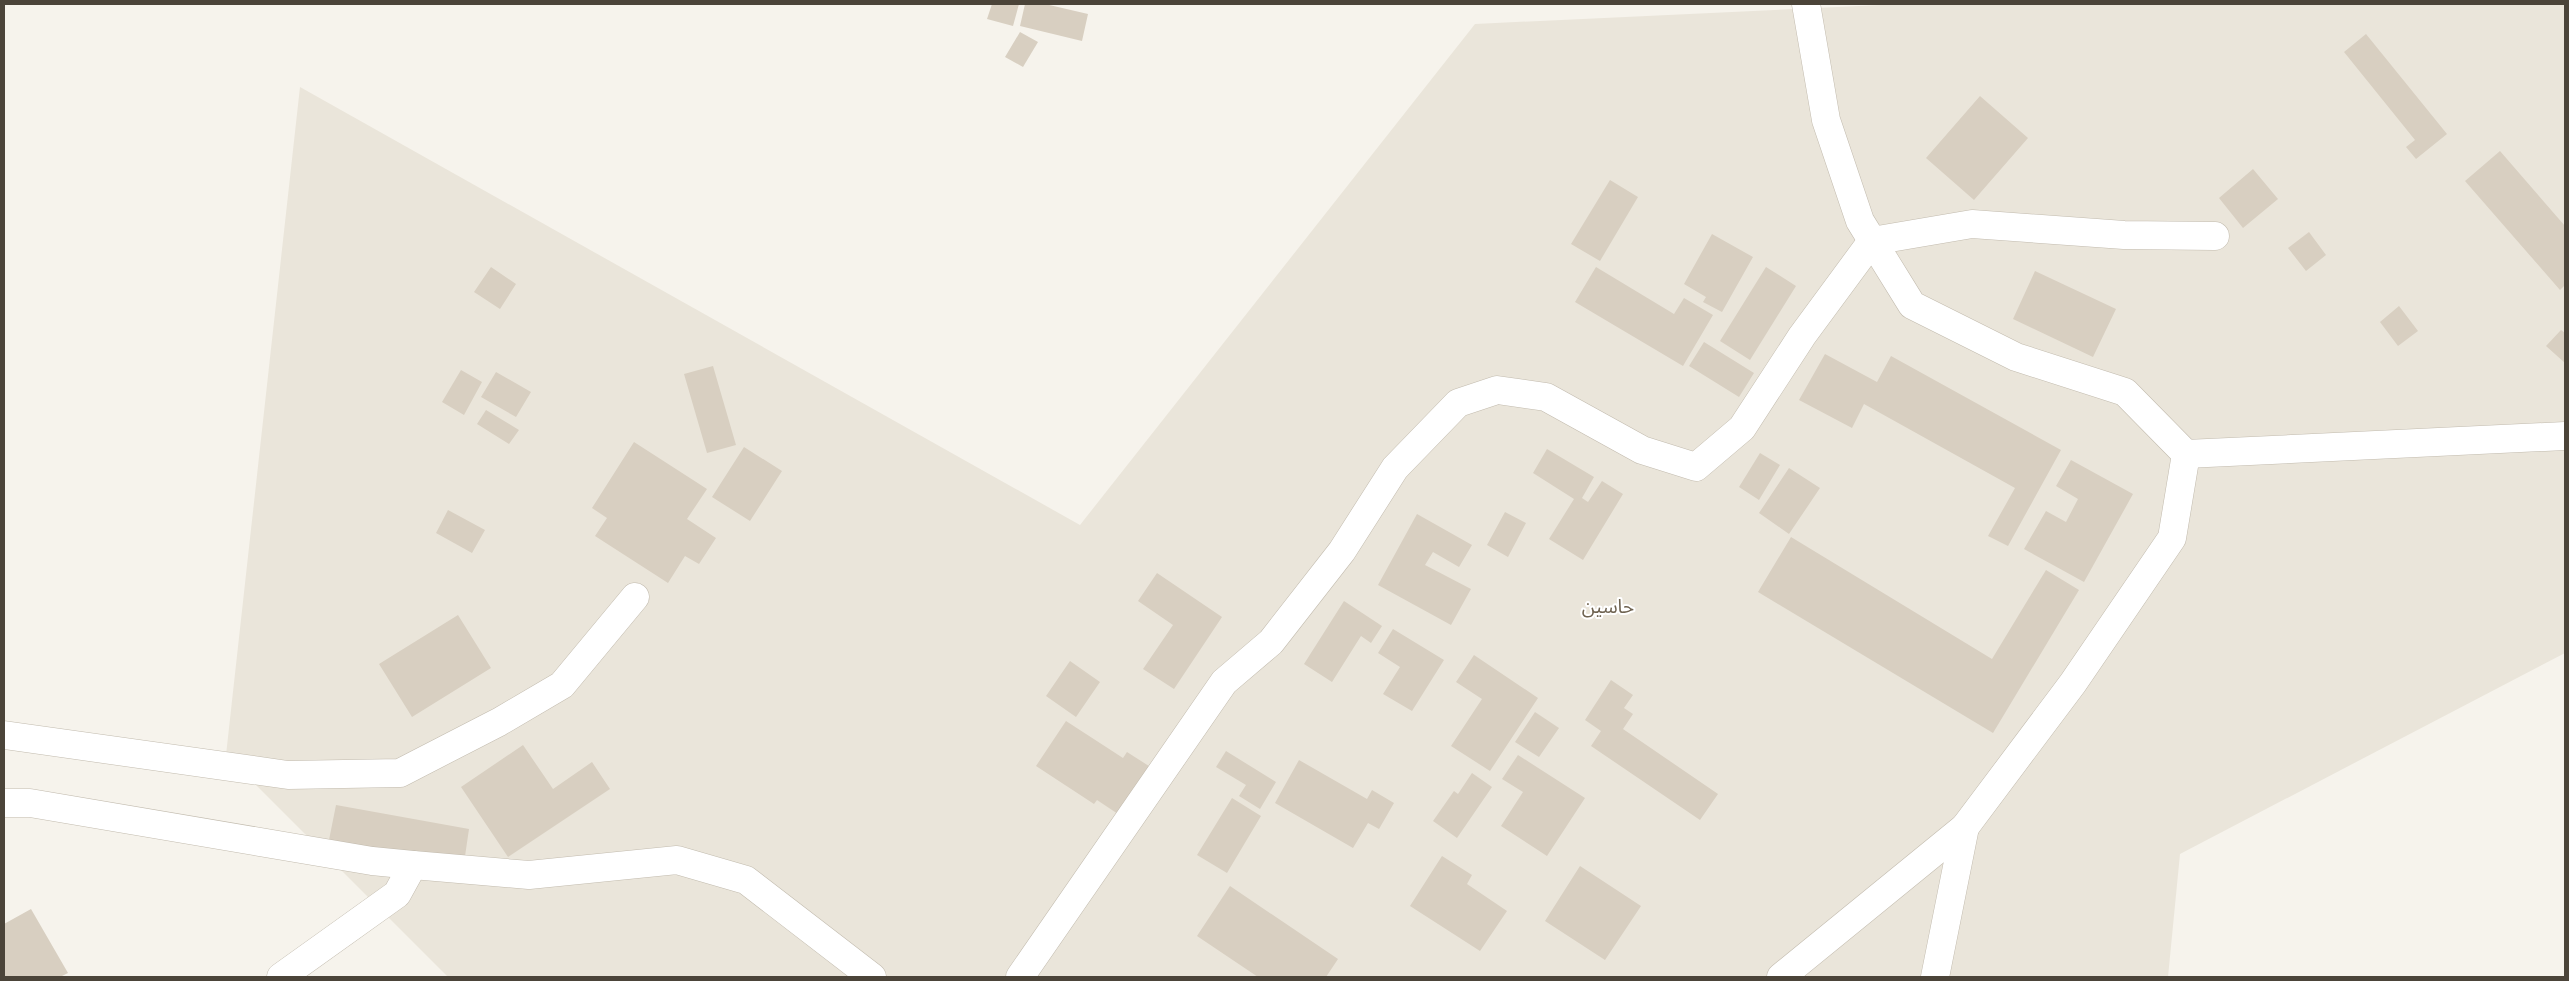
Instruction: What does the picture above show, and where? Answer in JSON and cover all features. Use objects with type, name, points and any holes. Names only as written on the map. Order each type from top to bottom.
[{"type":"street","points":[[1806,4],[1826,120],[1860,221],[1912,305],[2016,357],[2125,392],[2186,454],[2565,436]]},
{"type":"street","points":[[1020,977],[1224,682],[1271,642],[1342,550],[1395,468],[1458,403],[1497,390],[1546,397],[1642,450],[1696,467],[1742,428],[1802,336],[1872,242],[1972,224],[2124,235],[2215,236]]},
{"type":"street","points":[[1781,977],[1965,827],[2073,683],[2172,538],[2186,454]]},
{"type":"street","points":[[4,735],[288,775],[400,772],[499,722],[562,685],[635,597]]},
{"type":"street","points":[[4,803],[30,803],[372,861],[413,866],[529,875],[678,860],[746,880],[872,977]]},
{"type":"street","points":[[1935,977],[1965,827]]},
{"type":"street","points":[[281,977],[397,894],[413,866]]},
{"type":"shaded area","points":[[1902,4],[2565,4],[2565,653],[2180,854],[2168,977],[448,977],[226,755],[300,87],[1080,525],[1475,24]]},
{"type":"building","points":[[992,4],[1019,4],[1013,26],[987,19]]},
{"type":"building","points":[[1025,4],[1045,4],[1088,14],[1082,41],[1020,26]]},
{"type":"building","points":[[1020,32],[1038,42],[1023,67],[1005,57]]},
{"type":"building","points":[[2366,34],[2447,134],[2416,159],[2406,147],[2415,140],[2344,52]]},
{"type":"building","points":[[1980,96],[2028,138],[1974,200],[1926,158]]},
{"type":"building","points":[[2500,151],[2565,226],[2565,285],[2560,290],[2465,181]]},
{"type":"building","points":[[2253,169],[2278,199],[2243,228],[2219,198]]},
{"type":"building","points":[[1610,180],[1638,197],[1600,261],[1571,244]]},
{"type":"building","points":[[2309,232],[2326,255],[2306,271],[2288,248]]},
{"type":"building","points":[[1712,234],[1753,257],[1722,312],[1703,302],[1706,297],[1684,284]]},
{"type":"building","points":[[491,267],[516,284],[500,309],[474,292]]},
{"type":"building","points":[[1596,267],[1674,314],[1684,298],[1713,315],[1683,366],[1575,302]]},
{"type":"building","points":[[1766,267],[1796,286],[1750,360],[1720,341]]},
{"type":"building","points":[[2035,271],[2116,309],[2093,357],[2013,319]]},
{"type":"building","points":[[2399,306],[2418,331],[2398,346],[2380,322]]},
{"type":"building","points":[[2561,330],[2565,333],[2565,363],[2546,346]]},
{"type":"building","points":[[1704,342],[1754,373],[1739,397],[1689,366]]},
{"type":"building","points":[[1825,354],[1877,382],[1891,356],[2061,450],[2008,546],[1988,536],[2015,488],[1864,404],[1852,428],[1799,400]]},
{"type":"building","points":[[713,366],[736,445],[707,453],[684,374]]},
{"type":"building","points":[[461,370],[482,382],[464,415],[442,402]]},
{"type":"building","points":[[496,372],[531,392],[516,417],[481,397]]},
{"type":"building","points":[[486,410],[519,430],[509,444],[477,424]]},
{"type":"building","points":[[634,442],[707,489],[687,519],[716,538],[699,564],[685,556],[668,583],[595,536],[607,518],[592,508]]},
{"type":"building","points":[[744,447],[782,471],[750,521],[712,497]]},
{"type":"building","points":[[1547,449],[1594,477],[1582,498],[1588,502],[1602,481],[1623,494],[1583,560],[1549,539],[1574,499],[1533,473]]},
{"type":"building","points":[[1760,453],[1780,465],[1759,500],[1739,487]]},
{"type":"building","points":[[2071,460],[2133,494],[2084,582],[2024,549],[2046,511],[2066,522],[2078,499],[2056,486]]},
{"type":"building","points":[[1789,468],[1820,488],[1789,534],[1759,513]]},
{"type":"building","points":[[448,510],[485,530],[472,553],[436,533]]},
{"type":"building","points":[[1505,512],[1526,523],[1508,557],[1487,545]]},
{"type":"building","points":[[1417,514],[1472,545],[1459,567],[1433,552],[1425,565],[1471,589],[1451,625],[1378,585]]},
{"type":"building","points":[[1791,537],[1992,659],[2046,570],[2079,590],[1993,733],[1758,592]]},
{"type":"building","points":[[1157,573],[1222,617],[1174,689],[1143,669],[1173,625],[1138,601]]},
{"type":"building","points":[[1344,601],[1382,626],[1371,643],[1361,636],[1332,682],[1304,664]]},
{"type":"building","points":[[458,615],[491,668],[412,717],[379,664]]},
{"type":"building","points":[[1393,629],[1444,660],[1412,711],[1383,694],[1400,667],[1378,653]]},
{"type":"building","points":[[1474,655],[1538,698],[1490,771],[1451,746],[1482,699],[1456,682]]},
{"type":"building","points":[[1070,661],[1100,682],[1076,717],[1046,696]]},
{"type":"building","points":[[1611,680],[1633,695],[1624,708],[1633,714],[1623,729],[1718,794],[1700,820],[1591,746],[1601,731],[1585,720]]},
{"type":"building","points":[[1535,712],[1559,728],[1539,757],[1515,742]]},
{"type":"building","points":[[1066,721],[1123,758],[1127,752],[1152,768],[1121,816],[1097,800],[1094,804],[1036,766]]},
{"type":"building","points":[[523,745],[553,789],[592,762],[610,789],[508,857],[461,787]]},
{"type":"building","points":[[1226,751],[1276,782],[1260,809],[1239,796],[1246,785],[1216,767]]},
{"type":"building","points":[[1518,755],[1585,798],[1547,856],[1501,826],[1523,792],[1502,779]]},
{"type":"building","points":[[1299,760],[1367,799],[1372,790],[1394,803],[1379,829],[1368,823],[1353,848],[1275,803]]},
{"type":"building","points":[[1472,773],[1492,787],[1457,838],[1433,821],[1454,791],[1458,794]]},
{"type":"building","points":[[1232,798],[1261,816],[1227,873],[1197,855]]},
{"type":"building","points":[[336,805],[469,829],[464,863],[329,840]]},
{"type":"building","points":[[1442,856],[1472,875],[1467,884],[1507,911],[1480,951],[1410,906]]},
{"type":"building","points":[[1580,866],[1641,906],[1605,960],[1545,921]]},
{"type":"building","points":[[1230,886],[1338,959],[1326,977],[1258,977],[1197,936]]},
{"type":"building","points":[[31,909],[68,973],[60,977],[4,977],[4,924]]},
{"type":"district","name":"حاسين","points":[[1608,606]]}]
